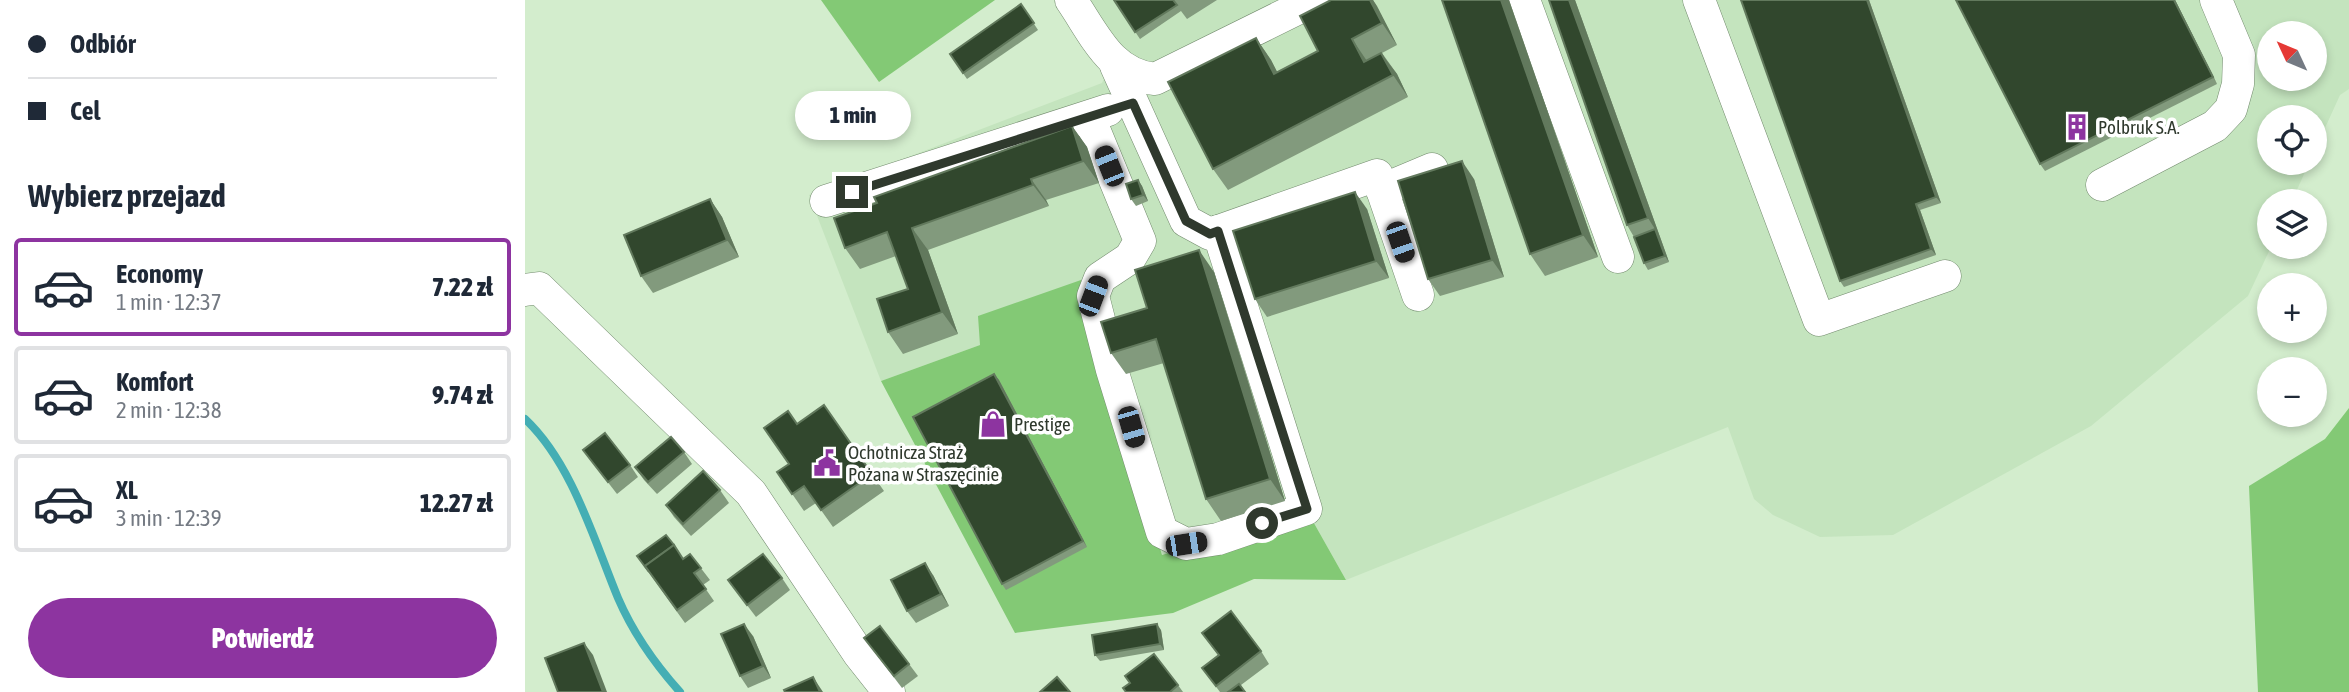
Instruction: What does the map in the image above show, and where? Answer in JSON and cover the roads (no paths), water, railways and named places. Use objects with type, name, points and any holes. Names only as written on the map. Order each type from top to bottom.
[{"type":"street","points":[[1071,0],[1116,65],[1186,221],[1210,234],[1377,176],[1418,295]]},
{"type":"street","points":[[1116,65],[1135,77],[1155,79],[1315,0]]},
{"type":"street","points":[[1524,0],[1618,257]]},
{"type":"street","points":[[1699,0],[1819,320],[1945,276]]},
{"type":"street","points":[[2102,184],[2215,126],[2231,109],[2238,84],[2239,55],[2216,0]]},
{"type":"street","points":[[826,201],[1133,103]]},
{"type":"street","points":[[1089,117],[1140,241],[1130,258],[1100,278],[1093,296],[1112,370],[1161,532],[1186,544],[1219,539],[1307,509],[1218,231]]},
{"type":"street","points":[[1382,190],[1432,169]]},
{"type":"street","points":[[525,290],[539,288],[751,493],[859,654],[889,692]]},
{"type":"waterway","points":[[525,419],[542,437],[569,480],[630,624],[653,659],[680,692]]},
{"type":"place","name":"Polbruk S.A.","points":[[2077,127]]},
{"type":"place","name":"Prestige","points":[[993,424]]},
{"type":"place","name":"Ochotnicza Straż Pożana w Straszęcinie","points":[[827,463]]}]
